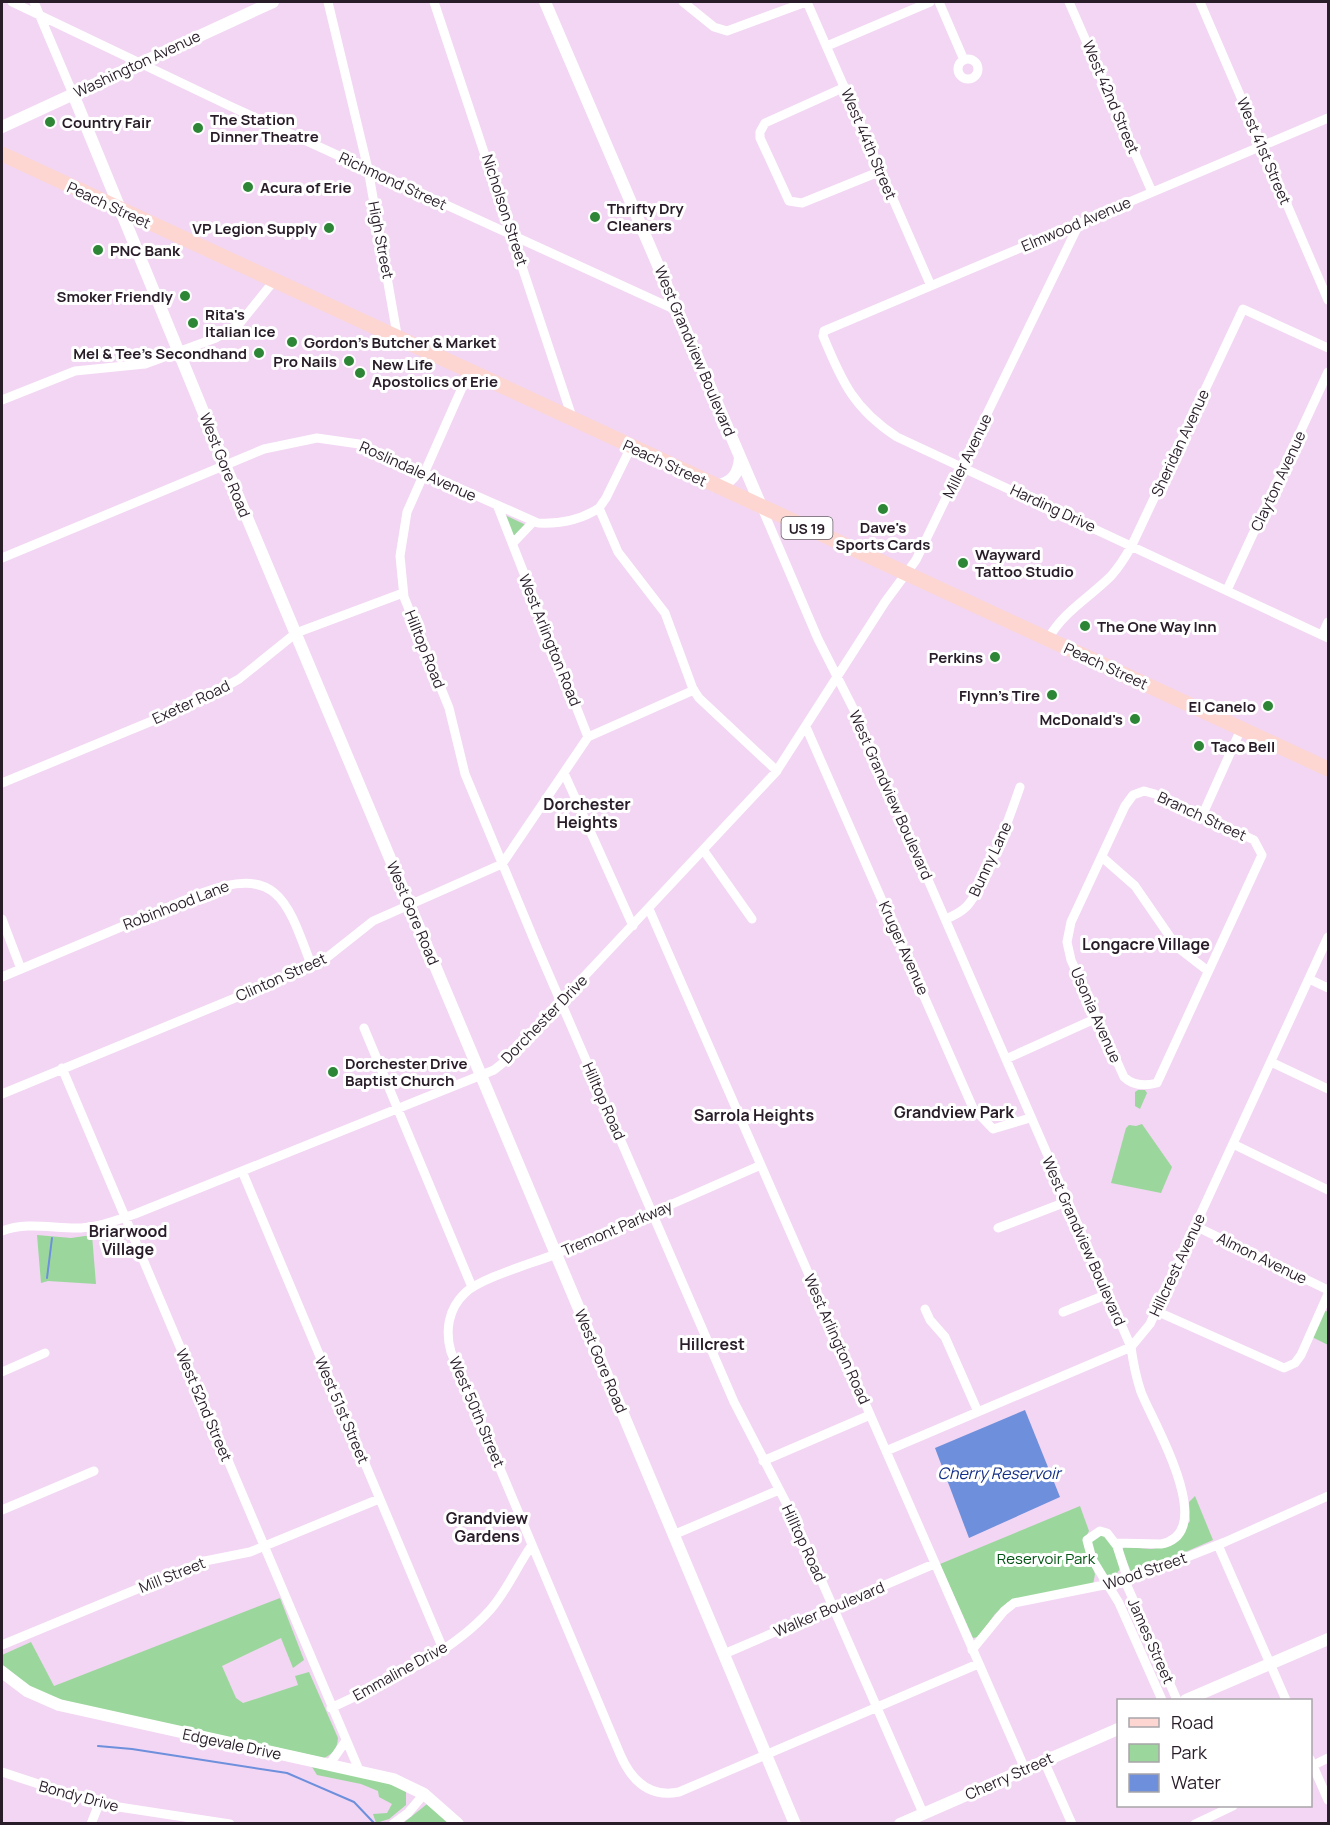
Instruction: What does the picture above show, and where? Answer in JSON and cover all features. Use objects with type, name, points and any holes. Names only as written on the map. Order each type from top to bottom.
[{"type":"main road","name":"Peach Street","points":[[2,154],[398,340],[1329,769]]},
{"type":"street","name":"Richmond Street","points":[[12,2],[678,311]]},
{"type":"street","name":"West Gore Road","points":[[34,2],[225,465],[795,1824]]},
{"type":"street","name":"Washington Avenue","points":[[2,127],[273,2]]},
{"type":"street","name":"High Street","points":[[328,2],[368,169],[398,340]]},
{"type":"street","name":"Nicholson Street","points":[[434,2],[573,420]]},
{"type":"street","name":"West Grandview Boulevard","points":[[545,2],[818,639],[946,919],[1066,1202],[1131,1347],[1141,1392],[1177,1473],[1185,1507],[1181,1528],[1168,1543],[1115,1544]]},
{"type":"street","points":[[683,2],[715,28],[733,31],[807,2]]},
{"type":"street","name":"West 44th Street","points":[[807,2],[931,286]]},
{"type":"street","points":[[827,46],[930,2]]},
{"type":"street","points":[[939,2],[964,60]]},
{"type":"street","name":"West 42nd Street","points":[[1069,2],[1152,192]]},
{"type":"street","name":"West 41st Street","points":[[1200,2],[1329,300]]},
{"type":"street","points":[[845,87],[765,123],[760,132],[760,138],[789,201],[802,203],[881,171]]},
{"type":"street","name":"Elmwood Avenue","points":[[824,331],[1329,118]]},
{"type":"street","name":"Miller Avenue","points":[[838,679],[916,560],[1079,224]]},
{"type":"street","points":[[2,400],[75,371],[137,365],[179,353],[232,330],[248,315],[273,282]]},
{"type":"street","name":"Sheridan Avenue","points":[[1048,639],[1055,626],[1073,606],[1115,571],[1132,545],[1243,309],[1329,348]]},
{"type":"street","name":"Harding Drive","points":[[824,331],[823,336],[847,391],[864,412],[897,437],[1325,636]]},
{"type":"street","name":"Hilltop Road","points":[[469,372],[404,523],[400,556],[403,592],[449,708],[465,774],[502,864],[734,1402],[779,1490],[834,1607],[922,1817]]},
{"type":"street","name":"Clayton Avenue","points":[[1227,590],[1329,372]]},
{"type":"street","name":"Roslindale Avenue","points":[[2,558],[282,443],[332,438],[368,446],[533,522],[560,522],[581,517],[599,508]]},
{"type":"street","points":[[631,447],[599,508],[618,552],[665,613],[694,690],[777,771]]},
{"type":"street","points":[[715,486],[728,483],[736,475],[740,456]]},
{"type":"street","name":"West Arlington Road","points":[[498,507],[588,737]]},
{"type":"street","points":[[513,543],[533,522]]},
{"type":"street","name":"Exeter Road","points":[[2,783],[219,691],[296,633],[403,592]]},
{"type":"street","points":[[1325,636],[1329,622]]},
{"type":"street","name":"Dorchester Drive","points":[[2,1231],[31,1226],[84,1228],[126,1217],[482,1075],[504,1062],[777,771],[838,679]]},
{"type":"street","points":[[502,864],[588,737],[694,690]]},
{"type":"street","name":"Kruger Avenue","points":[[806,727],[974,1108],[993,1129],[1030,1118]]},
{"type":"street","points":[[1202,816],[1241,729]]},
{"type":"street","points":[[564,773],[633,926]]},
{"type":"street","name":"Bunny Lane","points":[[946,919],[960,912],[972,899],[1012,813],[1020,787]]},
{"type":"street","name":"Branch Street","points":[[1138,792],[1155,794],[1254,840],[1261,849],[1261,860],[1208,971]]},
{"type":"street","name":"Usonia Avenue","points":[[1138,792],[1125,806],[1071,922],[1067,942],[1071,960],[1124,1077],[1138,1084],[1157,1083],[1208,971]]},
{"type":"street","points":[[704,851],[752,919]]},
{"type":"street","points":[[1102,857],[1135,886],[1177,947],[1208,971]]},
{"type":"street","name":"Clinton Street","points":[[2,1094],[312,967],[330,957],[373,921],[502,864]]},
{"type":"street","name":"Robinhood Lane","points":[[2,977],[224,884],[244,882],[267,888],[286,905],[312,967]]},
{"type":"street","name":"West Arlington Road","points":[[649,909],[1025,1769]]},
{"type":"street","points":[[2,919],[21,969]]},
{"type":"street","name":"Hillcrest Avenue","points":[[886,1451],[1131,1347],[1145,1331],[1329,937]]},
{"type":"street","points":[[1309,979],[1329,988]]},
{"type":"street","points":[[1006,1059],[1097,1018]]},
{"type":"street","points":[[364,1028],[472,1287]]},
{"type":"street","points":[[1271,1062],[1329,1089]]},
{"type":"street","name":"West 52nd Street","points":[[62,1068],[345,1742],[359,1770]]},
{"type":"street","points":[[1233,1144],[1329,1190]]},
{"type":"street","name":"Tremont Parkway","points":[[472,1287],[556,1254],[761,1165]]},
{"type":"street","name":"West 51st Street","points":[[243,1171],[443,1649]]},
{"type":"street","points":[[998,1228],[1066,1202]]},
{"type":"street","name":"Almon Avenue","points":[[1195,1226],[1329,1292]]},
{"type":"street","name":"West 50th Street","points":[[472,1287],[453,1309],[447,1329],[448,1341],[626,1767],[637,1782],[651,1790],[668,1794],[684,1791],[766,1754]]},
{"type":"street","points":[[1156,1311],[1279,1366],[1289,1367],[1300,1355],[1329,1292]]},
{"type":"street","points":[[1063,1312],[1108,1294]]},
{"type":"street","points":[[925,1309],[930,1320],[945,1337],[978,1412]]},
{"type":"street","points":[[2,1372],[45,1353]]},
{"type":"street","points":[[763,1461],[870,1415]]},
{"type":"street","points":[[2,1510],[94,1472]]},
{"type":"street","points":[[673,1534],[779,1490]]},
{"type":"street","name":"Wood Street","points":[[972,1650],[1004,1611],[1014,1603],[1126,1580],[1218,1545],[1329,1496]]},
{"type":"street","name":"Mill Street","points":[[2,1645],[205,1561],[239,1555],[379,1498]]},
{"type":"street","name":"James Street","points":[[1161,1699],[1108,1585],[1092,1559],[1087,1540],[1100,1531],[1107,1533],[1115,1544],[1126,1580],[1176,1699]]},
{"type":"street","name":"Emmaline Drive","points":[[331,1708],[404,1673],[443,1649],[490,1610],[532,1545]]},
{"type":"street","points":[[1218,1545],[1285,1699]]},
{"type":"street","name":"Walker Boulevard","points":[[724,1654],[934,1564]]},
{"type":"street","points":[[1191,1699],[1329,1639]]},
{"type":"street","points":[[766,1754],[978,1664]]},
{"type":"street","name":"Edgevale Drive","points":[[2,1672],[27,1691],[59,1705],[359,1770],[400,1781],[424,1794],[458,1824]]},
{"type":"street","name":"Cherry Street","points":[[900,1824],[922,1817],[1117,1730]]},
{"type":"street","points":[[329,1765],[345,1742]]},
{"type":"street","points":[[1329,1758],[1312,1763],[1329,1800]]},
{"type":"street","points":[[1044,1761],[1072,1824]]},
{"type":"street","name":"Bondy Drive","points":[[2,1773],[99,1804],[230,1824]]},
{"type":"street","points":[[393,1824],[408,1813],[424,1794]]},
{"type":"street","points":[[91,1824],[99,1804]]},
{"type":"street","points":[[1195,1824],[1231,1807]]},
{"type":"green space","points":[[505,515],[526,525],[513,537]]},
{"type":"green space","points":[[1145,1090],[1147,1093],[1140,1109],[1135,1106],[1135,1092]]},
{"type":"green space","points":[[1142,1124],[1172,1167],[1161,1193],[1111,1183],[1126,1128],[1129,1125]]},
{"type":"green space","points":[[37,1235],[71,1238],[92,1235],[96,1284],[48,1281],[41,1283]]},
{"type":"green space","points":[[1324,1310],[1328,1312],[1328,1345],[1312,1337]]},
{"type":"green space","points":[[1195,1496],[1213,1540],[1135,1574],[1131,1572],[1122,1550],[1124,1547],[1151,1549],[1171,1546],[1190,1521],[1189,1502]]},
{"type":"green space","name":"Reservoir Park","points":[[1080,1506],[1089,1531],[1083,1542],[1095,1574],[1093,1585],[1008,1602],[995,1614],[978,1637],[973,1638],[940,1564]]},
{"type":"green space","points":[[1104,1535],[1114,1548],[1120,1569],[1114,1577],[1107,1576],[1093,1555],[1091,1540],[1094,1536]]},
{"type":"green space","points":[[280,1598],[304,1660],[293,1668],[281,1638],[222,1666],[236,1698],[243,1703],[298,1685],[295,1676],[309,1672],[338,1738],[334,1750],[324,1758],[65,1701],[32,1689],[2,1664],[2,1655],[31,1642],[54,1686]]},
{"type":"green space","points":[[312,1767],[361,1776],[406,1789],[406,1805],[389,1819],[376,1823],[373,1814],[387,1813],[392,1804],[379,1797],[378,1791],[361,1784],[317,1775]]},
{"type":"green space","points":[[427,1804],[452,1824],[402,1824]]},
{"type":"water","name":"Cherry Reservoir","points":[[1025,1410],[1060,1497],[969,1538],[935,1448]]},
{"type":"waterway","points":[[47,1278],[52,1238]]},
{"type":"waterway","points":[[98,1746],[132,1749],[287,1773],[354,1802],[374,1823]]},
{"type":"place","name":"Country Fair","points":[[50,122]]},
{"type":"place","name":"The Station Dinner Theatre","points":[[198,128]]},
{"type":"place","name":"Acura of Erie","points":[[248,187]]},
{"type":"place","name":"Thrifty Dry Cleaners","points":[[595,217]]},
{"type":"place","name":"VP Legion Supply","points":[[329,228]]},
{"type":"place","name":"PNC Bank","points":[[98,250]]},
{"type":"place","name":"Smoker Friendly","points":[[185,296]]},
{"type":"place","name":"Rita's Italian Ice","points":[[193,323]]},
{"type":"place","name":"Gordon's Butcher & Market","points":[[292,342]]},
{"type":"place","name":"Mel & Tee's Secondhand","points":[[259,353]]},
{"type":"place","name":"Pro Nails","points":[[349,361]]},
{"type":"place","name":"New Life Apostolics of Erie","points":[[360,373]]},
{"type":"place","name":"Dave's Sports Cards","points":[[883,509]]},
{"type":"place","name":"Wayward Tattoo Studio","points":[[963,563]]},
{"type":"place","name":"The One Way Inn","points":[[1085,626]]},
{"type":"place","name":"Perkins","points":[[995,657]]},
{"type":"place","name":"Flynn's Tire","points":[[1052,695]]},
{"type":"place","name":"El Canelo","points":[[1268,706]]},
{"type":"place","name":"McDonald's","points":[[1135,719]]},
{"type":"place","name":"Taco Bell","points":[[1199,746]]},
{"type":"place","name":"Dorchester Drive Baptist Church","points":[[333,1072]]},
{"type":"district","name":"Dorchester Heights","points":[[587,813]]},
{"type":"district","name":"Longacre Village","points":[[1146,944]]},
{"type":"district","name":"Grandview Park","points":[[954,1112]]},
{"type":"district","name":"Sarrola Heights","points":[[754,1115]]},
{"type":"district","name":"Briarwood Village","points":[[128,1240]]},
{"type":"district","name":"Hillcrest","points":[[712,1344]]},
{"type":"district","name":"Grandview Gardens","points":[[487,1527]]}]
